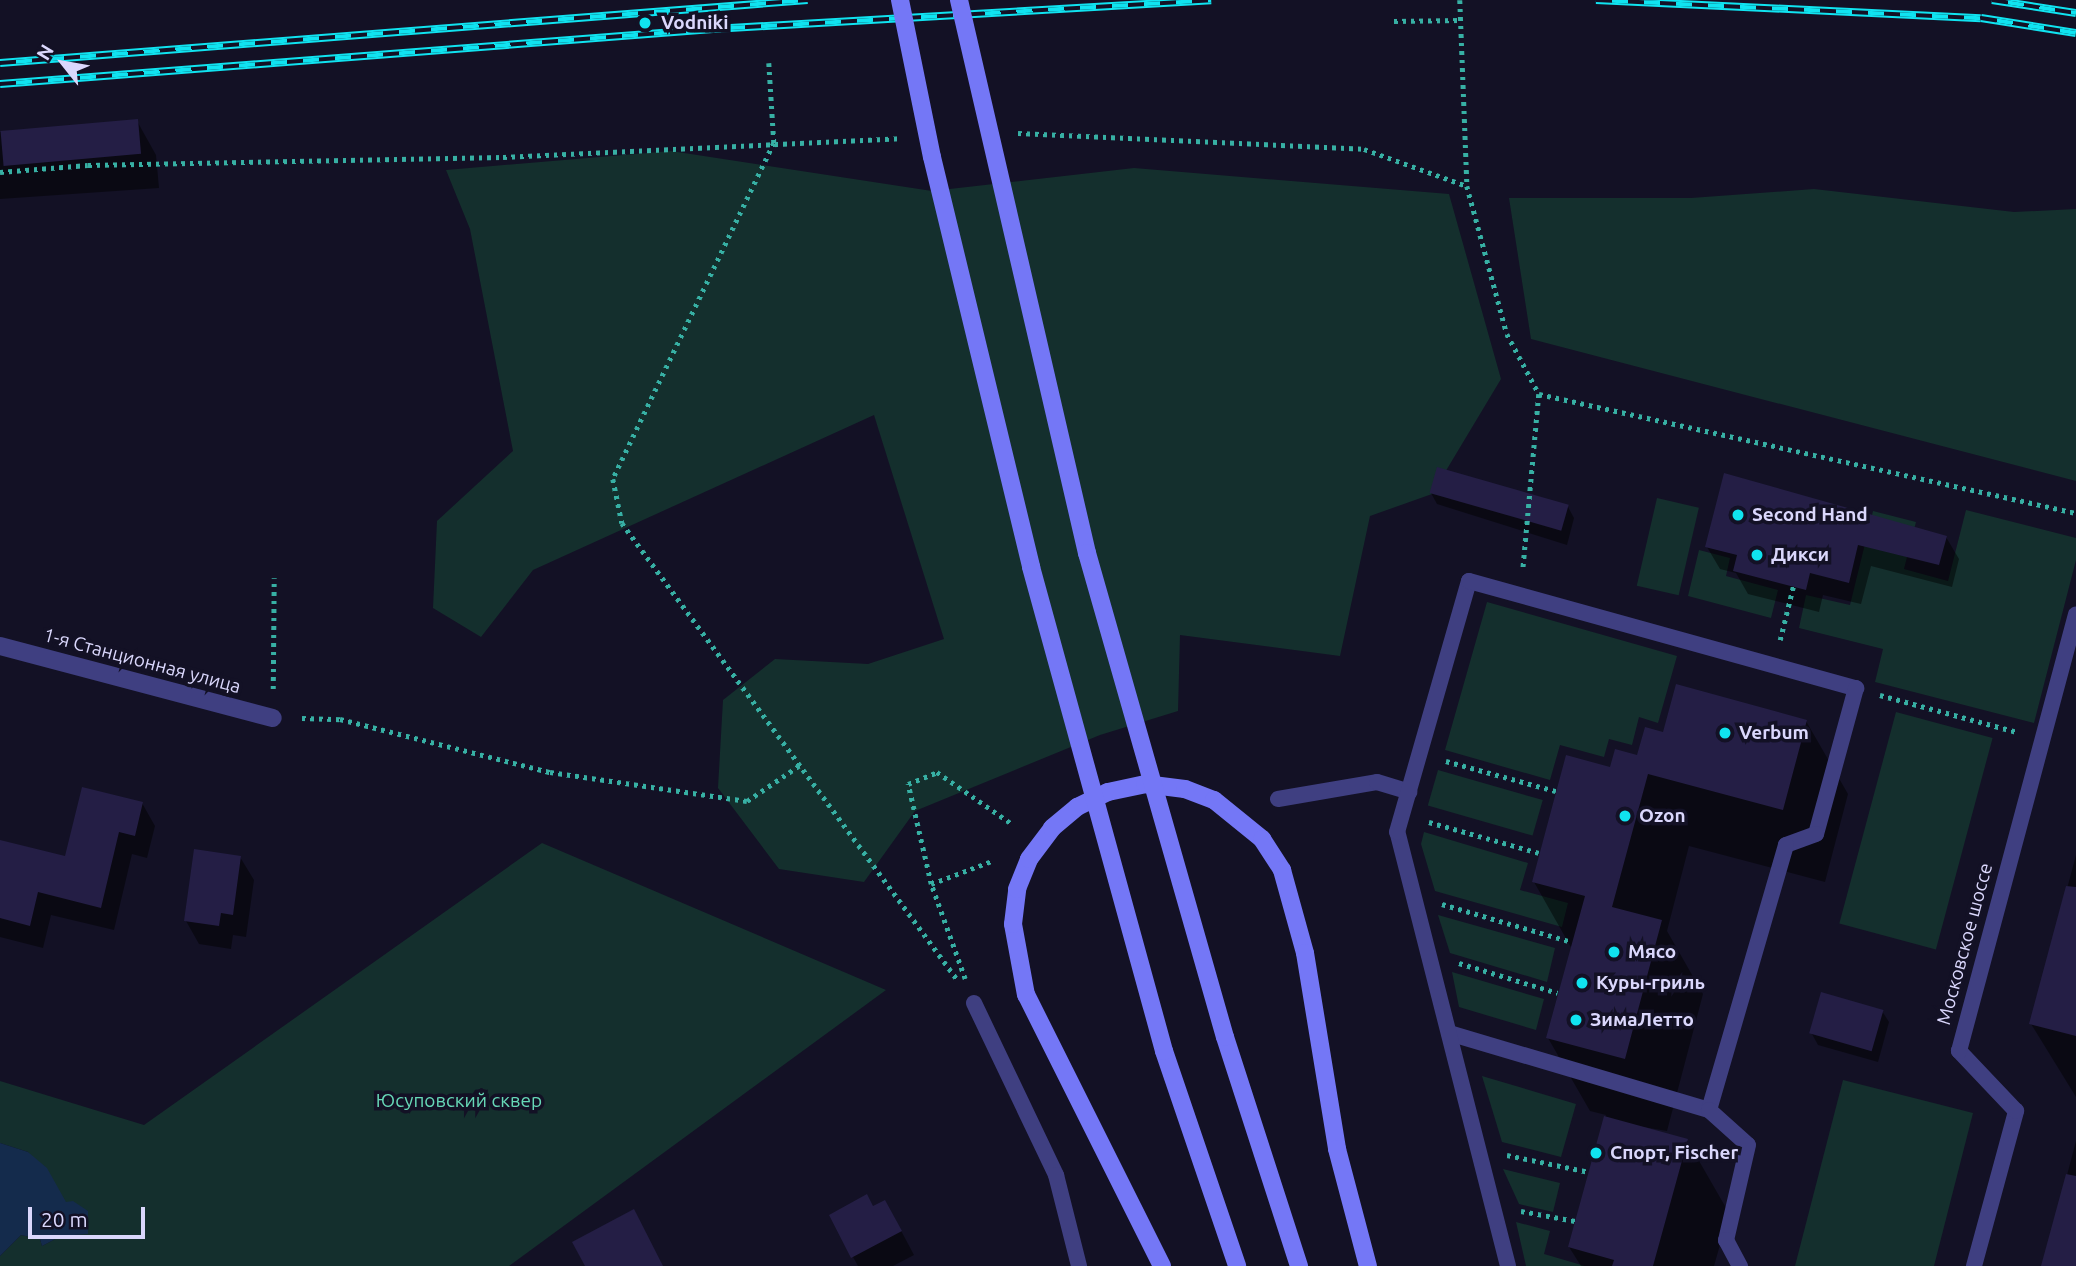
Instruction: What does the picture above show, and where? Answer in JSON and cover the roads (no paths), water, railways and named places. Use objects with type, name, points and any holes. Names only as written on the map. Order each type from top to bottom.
[{"type":"main road","points":[[900,0],[932,157],[1031,567],[1164,1051],[1237,1266]]},
{"type":"main road","points":[[959,0],[989,144],[1087,552],[1225,1037],[1298,1266]]},
{"type":"main road","points":[[1162,1266],[1026,995],[1013,924],[1017,889],[1029,859],[1052,828],[1098,797],[1145,784],[1185,789],[1214,800],[1262,839],[1282,870],[1306,953],[1337,1149],[1368,1266]]},
{"type":"street","name":"1-я Станционная улица","points":[[0,646],[273,718]]},
{"type":"lane","points":[[1508,1266],[1397,832],[1469,581],[1856,688],[1816,834],[1786,845],[1709,1110]]},
{"type":"lane","name":"Московское шоссе","points":[[1974,1266],[2016,1111],[1959,1051],[2076,614]]},
{"type":"lane","points":[[1278,799],[1377,782],[1409,792]]},
{"type":"lane","points":[[974,1003],[1056,1175],[1079,1266]]},
{"type":"lane","points":[[1448,1033],[1709,1110],[1748,1145],[1726,1240],[1740,1266]]},
{"type":"water","points":[[0,1143],[28,1152],[47,1168],[66,1202],[73,1201],[88,1211],[88,1234],[61,1236],[42,1246],[40,1239],[21,1235],[0,1256]]},
{"type":"railway","points":[[0,63],[808,0]]},
{"type":"railway","points":[[0,84],[713,29],[1211,0]]},
{"type":"railway","points":[[1596,0],[1981,18],[2076,33]]},
{"type":"railway","points":[[1992,0],[2076,13]]},
{"type":"place","name":"Vodniki","points":[[645,23]]},
{"type":"place","name":"Second Hand","points":[[1738,515]]},
{"type":"place","name":"Дикси","points":[[1757,555]]},
{"type":"place","name":"Verbum","points":[[1725,733]]},
{"type":"place","name":"Ozon","points":[[1625,816]]},
{"type":"place","name":"Мясо","points":[[1614,952]]},
{"type":"place","name":"Куры-гриль","points":[[1582,983]]},
{"type":"place","name":"ЗимаЛетто","points":[[1576,1020]]},
{"type":"place","name":"Спорт, Fischer","points":[[1596,1153]]},
{"type":"park label","name":"Юсуповский сквер","points":[[459,1101]]}]
